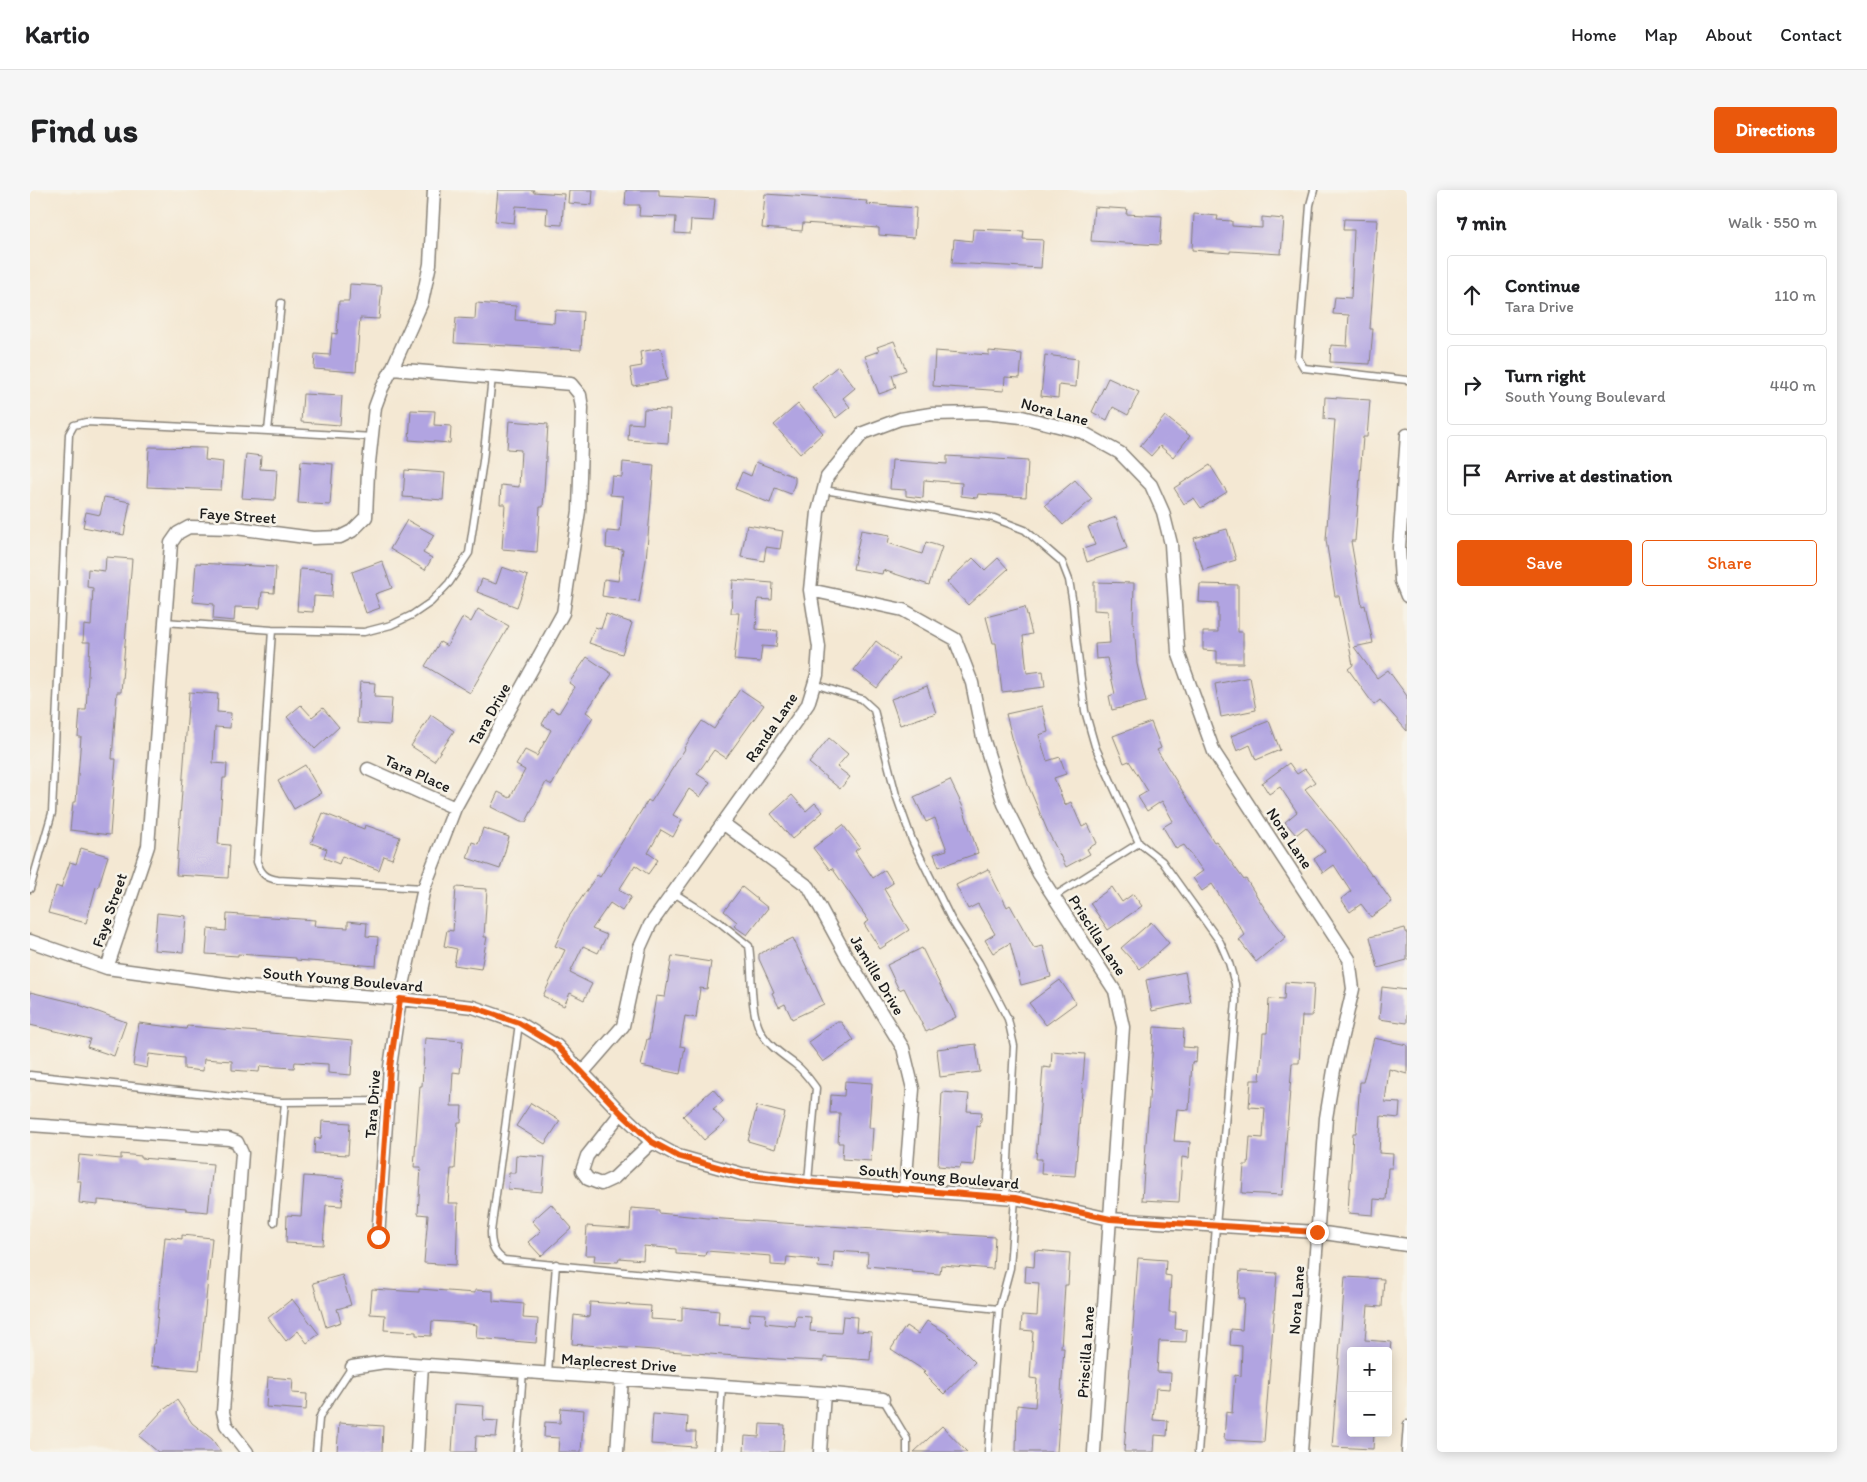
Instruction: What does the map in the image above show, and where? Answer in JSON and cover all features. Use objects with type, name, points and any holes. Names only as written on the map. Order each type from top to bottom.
[{"type":"street","name":"Faye Street","points":[[107,968],[148,846],[171,543],[178,532],[189,527],[236,528],[313,538],[340,537],[352,532],[366,517],[368,472],[375,407],[422,302],[430,264],[434,190]]},
{"type":"street","name":"Tara Drive","points":[[378,1237],[390,1067],[400,999],[424,888],[455,808],[563,613],[579,510],[582,408],[580,395],[571,384],[392,369]]},
{"type":"street","name":"Nora Lane","points":[[931,414],[984,413],[1022,417],[1082,432],[1120,453],[1151,485],[1163,512],[1171,544],[1178,652],[1214,752],[1349,959],[1353,989],[1334,1070],[1326,1118],[1301,1452]]},
{"type":"street","name":"Randa Lane","points":[[583,1072],[623,1026],[640,947],[650,925],[808,704],[817,675],[819,647],[810,590],[818,512],[827,477],[863,433],[900,419],[931,414]]},
{"type":"street","points":[[1407,435],[1400,548],[1401,581],[1407,596]]},
{"type":"street","name":"Priscilla Lane","points":[[810,590],[903,610],[955,639],[972,683],[983,738],[1004,804],[1039,874],[1115,991],[1123,1027],[1094,1452]]},
{"type":"street","name":"Tara Place","points":[[368,769],[455,808]]},
{"type":"street","name":"Jamille Drive","points":[[724,824],[809,887],[847,957],[903,1048],[913,1090],[905,1189]]},
{"type":"street","name":"South Young Boulevard","points":[[30,941],[107,968],[248,988],[400,999],[473,1007],[519,1023],[557,1046],[621,1113],[652,1142],[678,1156],[742,1174],[808,1182],[1011,1198],[1110,1219],[1317,1232],[1407,1245]]},
{"type":"street","points":[[621,1113],[587,1156],[582,1171],[588,1179],[601,1184],[614,1178],[652,1142]]},
{"type":"street","points":[[30,1125],[230,1139],[237,1142],[242,1153],[223,1412],[226,1425],[247,1452]]},
{"type":"street","name":"Maplecrest Drive","points":[[352,1367],[386,1362],[722,1385],[882,1399]]},
{"type":"street","points":[[416,1452],[422,1365]]},
{"type":"street","points":[[618,1452],[622,1378]]},
{"type":"street","points":[[820,1452],[824,1393]]},
{"type":"lane","points":[[1314,190],[1310,205],[1298,358],[1304,368],[1407,380]]},
{"type":"lane","points":[[268,431],[281,303]]},
{"type":"lane","points":[[165,622],[272,630],[364,632],[391,625],[412,615],[431,602],[449,584],[470,553],[492,377]]},
{"type":"lane","points":[[30,889],[52,813],[69,434],[74,425],[86,422],[373,438]]},
{"type":"lane","points":[[824,490],[994,518],[1025,530],[1062,562],[1069,580],[1085,711],[1095,746],[1139,843],[1162,861],[1220,942],[1229,963],[1235,984],[1236,1001],[1198,1452]]},
{"type":"lane","points":[[272,630],[257,862],[261,873],[271,879],[278,880],[424,888]]},
{"type":"lane","points":[[814,684],[862,699],[874,710],[896,795],[912,840],[951,919],[978,963],[1008,1019],[1014,1046],[1010,1268],[999,1309],[988,1452]]},
{"type":"lane","points":[[1053,897],[1139,843]]},
{"type":"lane","points":[[674,893],[718,921],[749,946],[752,964],[752,1002],[760,1030],[770,1043],[796,1065],[816,1088],[808,1182]]},
{"type":"lane","points":[[519,1023],[491,1232],[491,1242],[497,1255],[504,1260],[999,1309]]},
{"type":"lane","points":[[30,1075],[285,1102],[388,1101]]},
{"type":"lane","points":[[274,1222],[285,1102]]},
{"type":"lane","points":[[548,1373],[556,1264]]},
{"type":"lane","points":[[316,1452],[321,1414],[352,1367]]},
{"type":"lane","points":[[517,1452],[522,1371]]},
{"type":"lane","points":[[718,1452],[722,1385]]},
{"type":"lane","points":[[882,1399],[907,1439],[907,1452]]},
{"type":"lane","points":[[1405,1452],[1407,1424]]},
{"type":"building","points":[[498,190],[534,190],[533,192],[564,194],[562,225],[546,224],[547,208],[516,206],[514,223],[495,221]]},
{"type":"building","points":[[569,190],[593,190],[592,205],[568,203]]},
{"type":"building","points":[[626,190],[659,190],[659,196],[715,199],[713,221],[691,220],[690,234],[675,233],[676,217],[639,216],[640,205],[625,205]]},
{"type":"building","points":[[765,194],[867,201],[866,204],[916,208],[914,238],[879,235],[879,228],[803,223],[802,231],[762,228]]},
{"type":"building","points":[[1094,207],[1127,209],[1126,214],[1162,216],[1160,245],[1091,241]]},
{"type":"building","points":[[1194,214],[1218,216],[1217,220],[1232,221],[1232,226],[1262,228],[1262,217],[1284,219],[1281,254],[1192,250]]},
{"type":"building","points":[[1344,219],[1378,220],[1370,329],[1373,329],[1370,364],[1330,362],[1331,345],[1347,346],[1349,315],[1333,314],[1335,297],[1351,298],[1354,230],[1343,230]]},
{"type":"building","points":[[973,229],[1024,231],[1023,239],[1043,240],[1041,268],[952,263],[954,239],[972,241]]},
{"type":"building","points":[[350,284],[382,286],[379,319],[360,318],[356,372],[314,369],[315,354],[330,355],[332,333],[337,334],[339,301],[349,301]]},
{"type":"building","points":[[476,303],[516,306],[515,320],[554,323],[555,310],[583,312],[581,350],[454,343],[456,318],[475,319]]},
{"type":"building","points":[[894,341],[906,370],[892,375],[896,388],[879,394],[865,356],[879,351],[877,347]]},
{"type":"building","points":[[661,348],[667,380],[633,386],[630,368],[642,366],[640,352]]},
{"type":"building","points":[[935,351],[989,355],[989,351],[1022,354],[1020,378],[1005,377],[1004,391],[933,386]]},
{"type":"building","points":[[1045,355],[1078,359],[1076,387],[1059,385],[1058,398],[1041,396]]},
{"type":"building","points":[[838,366],[855,388],[843,398],[850,407],[836,418],[812,387]]},
{"type":"building","points":[[1108,378],[1139,392],[1128,415],[1113,407],[1107,420],[1092,412]]},
{"type":"building","points":[[303,394],[342,396],[340,425],[301,422]]},
{"type":"building","points":[[1325,397],[1370,400],[1367,437],[1363,437],[1355,541],[1351,541],[1362,606],[1365,605],[1373,643],[1354,647],[1377,678],[1388,670],[1407,696],[1407,731],[1380,700],[1374,705],[1348,669],[1353,665],[1339,596],[1335,596],[1326,540],[1335,420],[1324,419]]},
{"type":"building","points":[[798,404],[823,433],[800,454],[774,425]]},
{"type":"building","points":[[644,409],[670,410],[668,443],[628,440],[629,423],[643,424]]},
{"type":"building","points":[[411,410],[435,411],[434,425],[451,426],[450,443],[409,440]]},
{"type":"building","points":[[1165,416],[1190,436],[1173,457],[1160,446],[1151,456],[1140,446]]},
{"type":"building","points":[[509,421],[548,424],[543,507],[540,507],[537,552],[502,549],[505,504],[500,504],[501,485],[519,487],[521,450],[507,449]]},
{"type":"building","points":[[149,447],[206,448],[205,460],[223,462],[221,490],[147,487]]},
{"type":"building","points":[[246,454],[261,456],[260,469],[277,470],[275,500],[242,498]]},
{"type":"building","points":[[947,456],[1028,461],[1026,497],[978,494],[977,498],[961,496],[962,483],[924,480],[923,498],[906,496],[906,490],[890,489],[892,460],[947,464]]},
{"type":"building","points":[[301,461],[333,464],[330,505],[298,503]]},
{"type":"building","points":[[623,462],[654,465],[646,560],[639,602],[602,596],[604,579],[618,581],[623,550],[606,548],[607,531],[620,532],[623,496],[610,495],[612,476],[622,477]]},
{"type":"building","points":[[756,462],[795,477],[791,494],[775,488],[770,503],[735,489],[742,472],[751,476]]},
{"type":"building","points":[[1210,465],[1227,492],[1201,508],[1194,498],[1184,504],[1174,488]]},
{"type":"building","points":[[405,470],[445,473],[443,500],[403,497]]},
{"type":"building","points":[[1075,480],[1092,499],[1063,525],[1045,505]]},
{"type":"building","points":[[104,497],[130,502],[124,535],[83,527],[86,512],[100,515]]},
{"type":"building","points":[[1116,517],[1127,548],[1087,562],[1083,549],[1095,545],[1088,527]]},
{"type":"building","points":[[407,520],[434,535],[423,553],[432,558],[425,570],[390,549]]},
{"type":"building","points":[[747,525],[783,531],[780,549],[766,547],[764,561],[741,557]]},
{"type":"building","points":[[1227,529],[1236,560],[1203,570],[1194,538]]},
{"type":"building","points":[[861,530],[890,535],[888,543],[922,554],[926,542],[942,547],[929,585],[883,570],[882,574],[853,569]]},
{"type":"building","points":[[106,557],[132,559],[121,692],[117,692],[112,759],[116,759],[110,835],[70,830],[73,802],[76,802],[81,737],[78,737],[80,710],[86,710],[90,642],[83,642],[84,625],[91,626],[93,588],[87,587],[88,569],[105,571]]},
{"type":"building","points":[[973,558],[985,570],[998,558],[1008,569],[968,605],[947,582]]},
{"type":"building","points":[[382,561],[392,588],[375,594],[380,608],[366,613],[352,572]]},
{"type":"building","points":[[196,563],[276,567],[274,593],[262,592],[260,608],[235,607],[234,621],[213,619],[214,604],[193,602]]},
{"type":"building","points":[[502,567],[528,576],[517,607],[477,592],[482,579],[496,584]]},
{"type":"building","points":[[300,569],[333,571],[332,597],[314,596],[313,612],[297,611]]},
{"type":"building","points":[[733,580],[773,583],[772,600],[758,599],[756,629],[778,631],[776,647],[762,646],[760,662],[734,660],[739,613],[731,613]]},
{"type":"building","points":[[1094,582],[1134,583],[1133,623],[1137,664],[1146,702],[1112,710],[1109,696],[1115,694],[1107,658],[1096,659],[1095,644],[1110,643],[1108,611],[1094,610]]},
{"type":"building","points":[[1200,584],[1238,585],[1238,632],[1243,632],[1243,663],[1217,663],[1217,651],[1203,650],[1203,632],[1218,632],[1218,603],[1199,602]]},
{"type":"building","points":[[1025,607],[1032,634],[1023,636],[1027,673],[1043,671],[1045,687],[1002,692],[996,643],[993,643],[986,617]]},
{"type":"building","points":[[478,609],[509,626],[470,693],[425,666],[440,642],[447,646],[463,617],[471,622]]},
{"type":"building","points":[[606,614],[632,623],[622,654],[589,643],[595,627],[601,629]]},
{"type":"building","points":[[876,641],[899,659],[877,688],[854,670]]},
{"type":"building","points":[[587,657],[612,674],[586,712],[593,717],[576,745],[574,744],[552,785],[546,782],[526,822],[521,822],[491,807],[498,792],[510,798],[525,770],[516,765],[525,750],[537,756],[551,730],[542,724],[551,708],[559,713],[575,687],[569,683]]},
{"type":"building","points":[[1250,677],[1256,710],[1221,717],[1215,684]]},
{"type":"building","points":[[360,682],[375,683],[374,697],[392,698],[390,725],[357,723]]},
{"type":"building","points":[[927,686],[936,713],[900,725],[891,699]]},
{"type":"building","points":[[740,689],[764,705],[726,758],[714,750],[697,774],[710,782],[700,797],[689,789],[673,815],[682,820],[673,837],[661,830],[648,853],[658,860],[648,874],[635,865],[619,890],[631,897],[622,911],[610,903],[592,929],[607,935],[598,953],[583,946],[570,973],[592,984],[584,1000],[570,993],[564,1006],[543,996],[565,950],[555,946],[568,918],[597,875],[600,877],[648,800],[651,802],[702,721],[714,729]]},
{"type":"building","points":[[189,692],[218,694],[217,712],[231,713],[230,728],[215,727],[213,763],[227,764],[226,778],[223,778],[218,844],[230,845],[228,878],[176,875]]},
{"type":"building","points":[[301,705],[312,717],[323,708],[339,727],[315,749],[287,717]]},
{"type":"building","points":[[1042,706],[1048,732],[1039,735],[1047,761],[1060,757],[1066,774],[1054,778],[1065,805],[1071,802],[1082,827],[1088,824],[1097,843],[1087,849],[1090,854],[1066,867],[1048,832],[1028,785],[1006,714]]},
{"type":"building","points":[[431,715],[454,731],[434,761],[411,746]]},
{"type":"building","points":[[1269,721],[1280,750],[1256,760],[1250,745],[1237,751],[1231,736]]},
{"type":"building","points":[[1151,722],[1161,748],[1157,750],[1214,842],[1216,841],[1244,880],[1246,879],[1286,937],[1256,962],[1239,940],[1245,935],[1212,884],[1202,891],[1193,878],[1203,871],[1184,845],[1176,849],[1163,827],[1173,821],[1162,801],[1147,811],[1138,797],[1148,791],[1129,761],[1124,763],[1113,736]]},
{"type":"building","points":[[829,738],[848,754],[837,767],[850,777],[840,789],[809,763]]},
{"type":"building","points":[[1289,763],[1297,774],[1305,769],[1315,782],[1305,789],[1344,837],[1392,902],[1371,917],[1361,904],[1350,912],[1341,899],[1351,891],[1334,865],[1323,873],[1314,859],[1325,851],[1306,827],[1296,835],[1285,822],[1297,812],[1280,787],[1269,794],[1262,783]]},
{"type":"building","points":[[305,765],[321,793],[294,809],[278,781]]},
{"type":"building","points":[[950,780],[962,805],[978,853],[939,867],[934,854],[947,850],[935,818],[926,822],[914,797]]},
{"type":"building","points":[[792,795],[806,811],[815,803],[823,812],[792,839],[771,814]]},
{"type":"building","points":[[323,813],[364,829],[365,825],[400,837],[392,859],[384,856],[379,870],[342,856],[339,864],[324,858],[327,849],[311,843]]},
{"type":"building","points":[[843,825],[860,847],[855,851],[873,878],[885,870],[893,883],[884,889],[909,930],[880,949],[864,924],[869,921],[832,868],[830,870],[813,848]]},
{"type":"building","points":[[483,828],[509,837],[500,869],[467,858],[472,842],[478,844]]},
{"type":"building","points":[[81,848],[108,856],[98,888],[96,887],[86,923],[48,913],[56,886],[61,888],[70,862],[76,864]]},
{"type":"building","points":[[988,869],[1007,907],[1010,905],[1034,948],[1043,946],[1051,977],[1021,985],[1010,943],[993,953],[985,940],[995,934],[978,904],[968,909],[956,885]]},
{"type":"building","points":[[456,887],[487,889],[484,937],[487,937],[481,969],[454,965],[457,949],[444,946],[447,930],[453,931]]},
{"type":"building","points":[[742,887],[768,908],[747,935],[734,926],[737,922],[724,911]]},
{"type":"building","points":[[1112,887],[1122,902],[1133,894],[1142,906],[1108,930],[1090,903]]},
{"type":"building","points":[[157,913],[186,916],[183,952],[154,950]]},
{"type":"building","points":[[227,914],[315,920],[314,926],[348,928],[348,921],[367,923],[366,936],[378,937],[376,966],[296,960],[296,958],[206,954],[208,929],[226,931]]},
{"type":"building","points":[[1151,922],[1169,943],[1140,969],[1121,948]]},
{"type":"building","points":[[1405,928],[1407,935],[1407,960],[1378,968],[1370,937]]},
{"type":"building","points":[[793,938],[824,1004],[792,1019],[785,1004],[779,1007],[759,959],[759,954]]},
{"type":"building","points":[[922,948],[956,1017],[926,1032],[904,988],[899,990],[887,965]]},
{"type":"building","points":[[672,956],[711,962],[707,989],[700,988],[696,1018],[685,1016],[680,1046],[685,1047],[680,1074],[641,1066],[647,1039],[649,1039],[656,996],[665,997]]},
{"type":"building","points":[[1185,972],[1191,1003],[1152,1011],[1146,980]]},
{"type":"building","points":[[1060,980],[1076,1003],[1046,1025],[1029,1003]]},
{"type":"building","points":[[1285,982],[1314,984],[1312,1016],[1302,1016],[1299,1063],[1292,1063],[1282,1195],[1242,1193],[1244,1165],[1248,1165],[1250,1137],[1263,1138],[1265,1108],[1249,1107],[1251,1080],[1260,1080],[1263,1033],[1267,1033],[1269,999],[1284,1000]]},
{"type":"building","points":[[1382,987],[1407,990],[1407,1023],[1379,1019]]},
{"type":"building","points":[[30,992],[80,1004],[126,1022],[114,1056],[87,1047],[90,1039],[30,1025]]},
{"type":"building","points":[[836,1022],[841,1022],[854,1040],[823,1062],[808,1042]]},
{"type":"building","points":[[139,1023],[186,1029],[187,1026],[353,1040],[351,1075],[328,1073],[328,1064],[295,1062],[294,1068],[260,1066],[259,1072],[232,1070],[232,1061],[204,1059],[203,1071],[184,1069],[184,1058],[149,1054],[147,1068],[133,1065]]},
{"type":"building","points":[[1154,1027],[1184,1029],[1183,1047],[1197,1048],[1196,1063],[1192,1062],[1189,1110],[1177,1109],[1174,1141],[1190,1142],[1189,1158],[1182,1157],[1179,1202],[1142,1200]]},
{"type":"building","points":[[425,1038],[463,1041],[460,1073],[453,1072],[451,1106],[462,1106],[461,1122],[458,1122],[455,1169],[451,1169],[448,1203],[458,1203],[456,1265],[424,1263],[428,1215],[418,1214],[421,1167],[414,1167]]},
{"type":"building","points":[[1374,1038],[1407,1045],[1407,1074],[1389,1069],[1385,1102],[1400,1103],[1399,1118],[1381,1116],[1379,1153],[1393,1154],[1392,1168],[1388,1168],[1386,1200],[1374,1199],[1373,1215],[1348,1213],[1353,1133],[1356,1133],[1360,1082],[1363,1082]]},
{"type":"building","points":[[976,1044],[980,1072],[940,1077],[937,1049]]},
{"type":"building","points":[[1052,1051],[1085,1054],[1075,1176],[1041,1174],[1042,1159],[1036,1159],[1043,1067],[1051,1068]]},
{"type":"building","points":[[845,1081],[872,1083],[869,1128],[873,1128],[871,1161],[842,1159],[843,1143],[838,1143],[840,1113],[830,1113],[831,1095],[844,1096]]},
{"type":"building","points":[[713,1089],[723,1101],[713,1109],[725,1122],[704,1140],[683,1116]]},
{"type":"building","points":[[942,1092],[969,1094],[967,1111],[982,1112],[980,1127],[977,1126],[974,1165],[961,1164],[960,1168],[938,1166]]},
{"type":"building","points":[[531,1103],[560,1121],[545,1144],[516,1126]]},
{"type":"building","points":[[757,1106],[785,1113],[775,1149],[748,1141]]},
{"type":"building","points":[[322,1121],[350,1123],[348,1155],[314,1153],[315,1138],[321,1139]]},
{"type":"building","points":[[121,1154],[141,1156],[141,1158],[213,1164],[208,1212],[186,1210],[186,1208],[98,1200],[98,1205],[79,1203],[81,1181],[77,1181],[79,1155],[121,1159]]},
{"type":"building","points":[[516,1155],[545,1157],[542,1192],[508,1189],[509,1173],[515,1173]]},
{"type":"building","points":[[304,1176],[344,1179],[342,1206],[326,1205],[323,1245],[286,1243],[287,1215],[301,1216]]},
{"type":"building","points":[[551,1204],[572,1228],[541,1256],[528,1242],[541,1231],[532,1221]]},
{"type":"building","points":[[631,1208],[659,1210],[659,1213],[708,1218],[995,1237],[993,1269],[941,1265],[940,1274],[911,1272],[912,1270],[867,1266],[868,1253],[834,1251],[833,1268],[818,1267],[819,1260],[787,1257],[786,1266],[771,1265],[771,1256],[706,1251],[705,1256],[676,1254],[676,1249],[644,1246],[643,1260],[619,1258],[618,1262],[594,1261],[595,1255],[585,1255],[587,1226],[630,1229]]},
{"type":"building","points":[[182,1235],[212,1238],[199,1370],[151,1366],[153,1344],[155,1344],[165,1237],[182,1239]]},
{"type":"building","points":[[1035,1250],[1070,1253],[1068,1285],[1065,1285],[1061,1348],[1064,1348],[1057,1452],[1016,1452],[1017,1405],[1035,1407],[1037,1379],[1030,1378],[1033,1331],[1021,1330],[1022,1315],[1037,1316],[1039,1283],[1025,1282],[1026,1266],[1034,1267]]},
{"type":"building","points":[[1138,1258],[1166,1260],[1165,1275],[1171,1276],[1169,1312],[1176,1312],[1175,1329],[1187,1330],[1186,1342],[1159,1341],[1157,1372],[1171,1373],[1170,1389],[1156,1388],[1153,1420],[1168,1421],[1167,1436],[1155,1435],[1154,1452],[1124,1452]]},
{"type":"building","points":[[1240,1271],[1277,1273],[1264,1442],[1224,1440],[1226,1412],[1232,1413],[1235,1375],[1241,1376],[1242,1346],[1230,1345],[1231,1329],[1242,1330],[1244,1298],[1238,1298]]},
{"type":"building","points":[[342,1275],[351,1305],[337,1309],[341,1322],[326,1327],[313,1283]]},
{"type":"building","points":[[1345,1277],[1384,1279],[1382,1307],[1368,1306],[1365,1340],[1391,1342],[1390,1347],[1347,1347],[1347,1437],[1374,1437],[1373,1449],[1332,1447]]},
{"type":"building","points":[[372,1289],[419,1292],[419,1289],[475,1293],[475,1290],[493,1291],[493,1301],[524,1304],[523,1318],[538,1319],[536,1343],[476,1338],[477,1325],[462,1323],[432,1321],[431,1336],[416,1335],[416,1332],[384,1330],[385,1315],[370,1314]]},
{"type":"building","points":[[292,1299],[319,1334],[307,1343],[298,1331],[286,1341],[268,1318]]},
{"type":"building","points":[[590,1302],[651,1306],[650,1319],[682,1321],[682,1307],[719,1311],[718,1325],[749,1327],[750,1313],[766,1314],[765,1323],[795,1326],[796,1316],[811,1317],[810,1331],[841,1333],[843,1316],[857,1317],[856,1331],[872,1332],[870,1360],[824,1357],[824,1361],[777,1359],[572,1344],[574,1315],[589,1317]]},
{"type":"building","points":[[927,1321],[946,1333],[975,1362],[944,1394],[923,1373],[925,1371],[891,1349],[906,1326],[918,1334]]},
{"type":"building","points":[[268,1377],[293,1379],[292,1393],[307,1394],[306,1410],[266,1407]]},
{"type":"building","points":[[177,1400],[192,1423],[212,1439],[221,1452],[158,1452],[139,1436],[162,1411]]},
{"type":"building","points":[[455,1404],[484,1406],[483,1420],[498,1421],[496,1437],[476,1436],[475,1452],[452,1452]]},
{"type":"building","points":[[561,1408],[584,1410],[581,1452],[558,1452],[559,1438],[544,1437],[545,1422],[560,1423]]},
{"type":"building","points":[[653,1414],[688,1417],[687,1432],[696,1432],[695,1447],[651,1444]]},
{"type":"building","points":[[339,1423],[383,1426],[382,1452],[337,1452]]},
{"type":"building","points":[[760,1424],[785,1425],[783,1452],[744,1452],[745,1436],[759,1437]]},
{"type":"building","points":[[942,1426],[967,1452],[914,1452]]},
{"type":"route","points":[[378,1237],[390,1067],[400,999],[473,1007],[519,1023],[557,1046],[621,1113],[652,1142],[678,1156],[742,1174],[808,1182],[1015,1198],[1110,1219],[1317,1232]]}]
